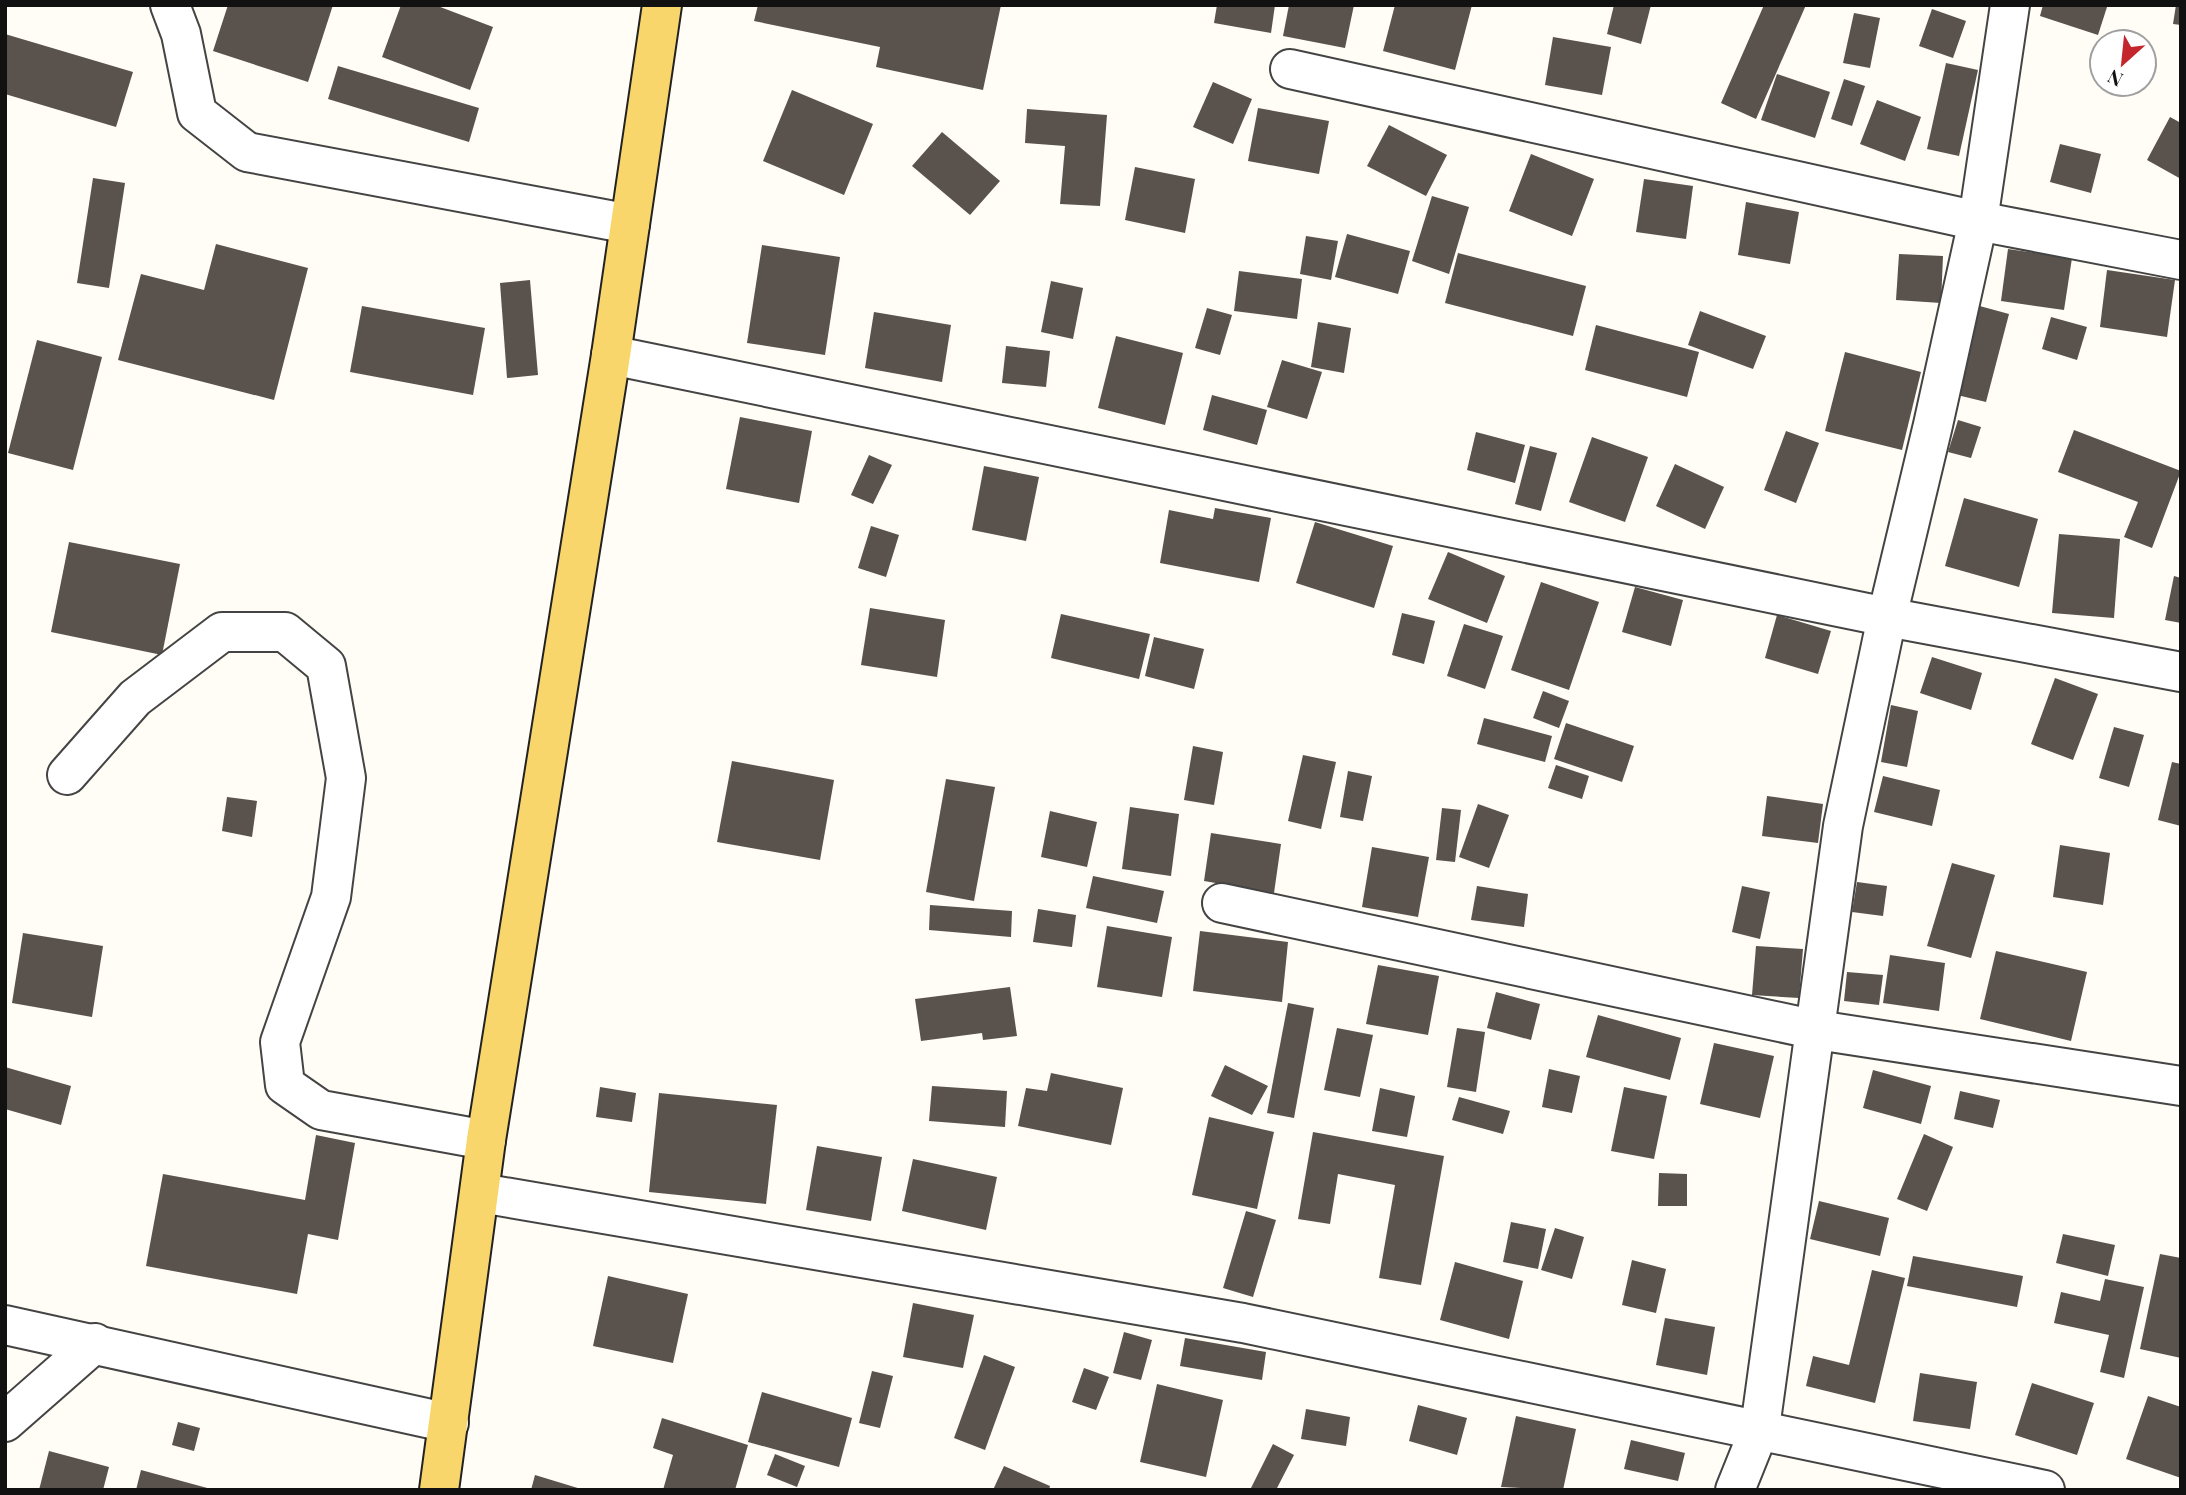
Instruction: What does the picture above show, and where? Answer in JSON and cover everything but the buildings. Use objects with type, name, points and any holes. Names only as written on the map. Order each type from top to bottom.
[{"type":"main road","points":[[439,1490],[486,1140],[611,355],[662,5]]},
{"type":"street","points":[[170,5],[181,34],[197,113],[247,152],[631,224]]},
{"type":"street","points":[[1735,1490],[1760,1428],[1843,827],[1887,617],[1978,221],[2010,5]]},
{"type":"street","points":[[1290,69],[1978,221],[2181,260]]},
{"type":"street","points":[[611,355],[1887,617],[2181,672]]},
{"type":"street","points":[[67,775],[135,698],[222,632],[285,632],[326,666],[346,778],[331,897],[280,1042],[285,1085],[321,1110],[486,1140]]},
{"type":"street","points":[[1222,903],[1817,1030],[2181,1086]]},
{"type":"street","points":[[481,1193],[1243,1323],[1760,1428],[2045,1490]]},
{"type":"street","points":[[5,1325],[449,1423]]},
{"type":"street","points":[[5,1422],[95,1343]]}]
